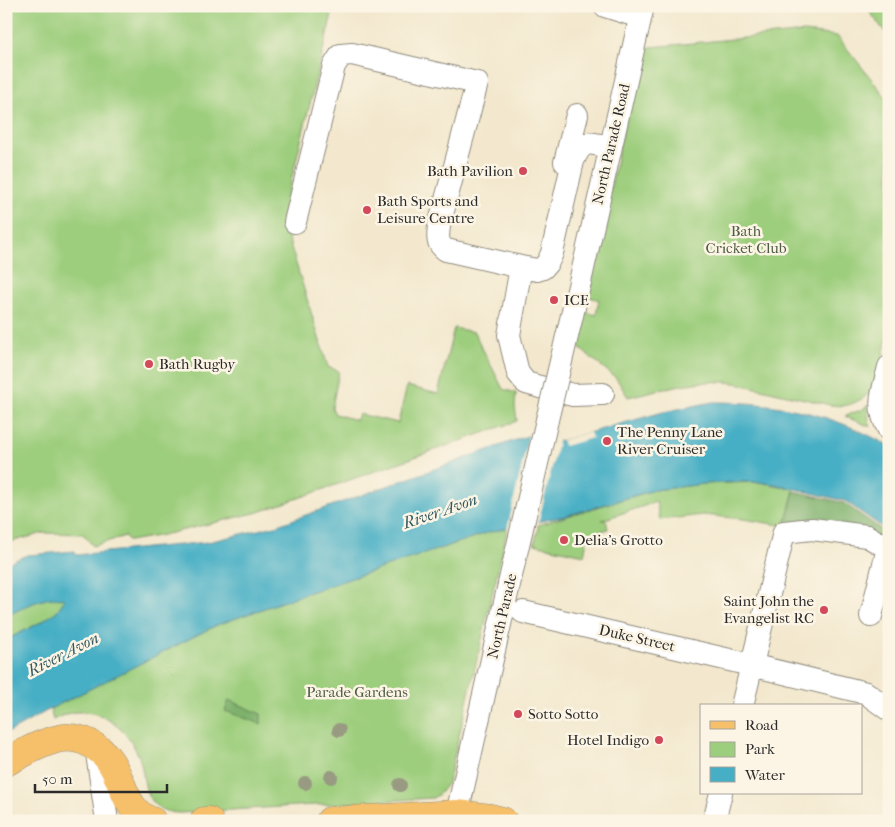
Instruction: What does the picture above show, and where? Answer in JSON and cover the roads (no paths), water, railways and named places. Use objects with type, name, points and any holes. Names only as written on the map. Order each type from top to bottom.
[{"type":"main road","points":[[6,762],[49,742],[64,738],[81,740],[96,747],[110,761],[131,804],[149,820]]},
{"type":"main road","points":[[330,821],[447,816],[491,818],[503,821]]},
{"type":"main road","points":[[204,821],[209,821]]},
{"type":"street","points":[[606,6],[639,10]]},
{"type":"street","name":"North Parade Road","points":[[547,420],[580,282],[639,10]]},
{"type":"street","points":[[295,222],[334,66],[341,55],[352,54],[477,83],[441,216],[438,237],[440,246],[446,250],[529,269],[542,268],[548,262],[552,253],[573,161],[580,147],[590,143],[610,147]]},
{"type":"street","points":[[576,115],[509,335],[518,373],[526,383],[573,395],[603,394]]},
{"type":"street","points":[[889,367],[880,409],[889,430]]},
{"type":"street","name":"North Parade","points":[[447,816],[515,558],[547,420]]},
{"type":"street","points":[[742,704],[784,532],[812,529],[867,536],[888,548],[884,584],[871,616]]},
{"type":"street","name":"Duke Street","points":[[523,612],[866,693],[888,709]]},
{"type":"street","points":[[96,747],[107,821]]},
{"type":"street","points":[[714,821],[721,794]]},
{"type":"water","name":"River Avon","points":[[713,402],[760,404],[804,412],[846,425],[889,446],[889,532],[845,501],[779,485],[759,482],[736,482],[654,490],[565,516],[490,532],[217,625],[50,709],[6,734],[6,640],[43,621],[57,611],[65,599],[49,598],[33,603],[6,616],[6,564],[27,555],[75,551],[76,555],[208,542],[275,526],[527,436],[556,442],[663,412]]},
{"type":"place","name":"Bath Pavilion","points":[[523,171]]},
{"type":"place","name":"Bath Sports and Leisure Centre","points":[[367,210]]},
{"type":"place","name":"ICE","points":[[554,300]]},
{"type":"place","name":"Bath Rugby","points":[[149,364]]},
{"type":"place","name":"The Penny Lane River Cruiser","points":[[607,441]]},
{"type":"place","name":"Delia's Grotto","points":[[564,540]]},
{"type":"place","name":"Saint John the Evangelist RC","points":[[824,610]]},
{"type":"place","name":"Sotto Sotto","points":[[518,714]]},
{"type":"place","name":"Hotel Indigo","points":[[659,740]]},
{"type":"park label","name":"Bath Cricket Club","points":[[746,240]]},
{"type":"park label","name":"Parade Gardens","points":[[357,692]]}]
